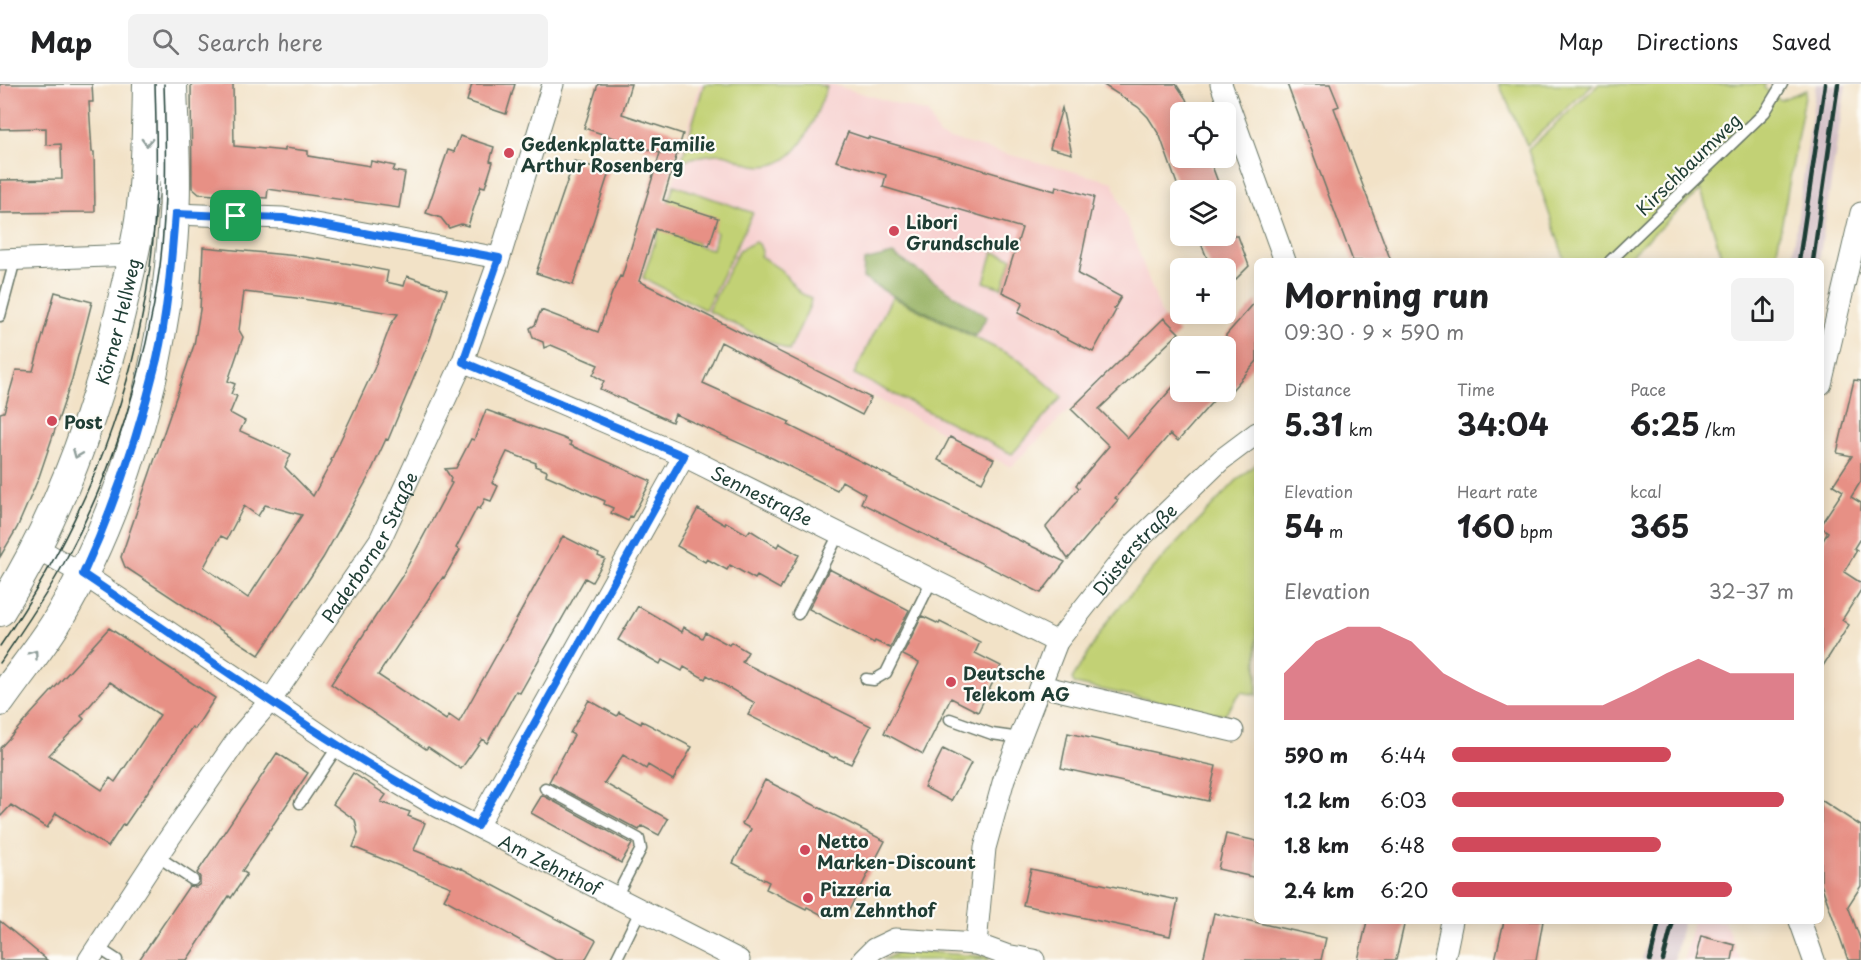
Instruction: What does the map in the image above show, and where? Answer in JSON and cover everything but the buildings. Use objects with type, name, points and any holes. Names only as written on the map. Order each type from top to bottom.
[{"type":"main road","name":"Körner Hellweg","points":[[0,611],[35,547],[78,452],[106,371],[134,255],[147,162],[148,84]]},
{"type":"main road","points":[[0,701],[55,625],[83,574],[106,524],[126,469],[157,358],[169,284],[175,214],[172,84]]},
{"type":"street","name":"Paderborner Straße","points":[[93,953],[239,737],[270,701],[380,540],[463,362],[499,258],[553,84]]},
{"type":"street","points":[[1221,84],[1284,258]]},
{"type":"street","points":[[1824,371],[1861,213]]},
{"type":"street","points":[[175,214],[283,218],[499,258]]},
{"type":"street","points":[[7,260],[134,255]]},
{"type":"street","name":"Sennestraße","points":[[463,362],[684,456],[1057,642]]},
{"type":"street","name":"Düsterstraße","points":[[976,944],[985,848],[1004,779],[1057,642],[1135,543],[1221,460],[1254,435]]},
{"type":"street","points":[[477,826],[684,456]]},
{"type":"street","name":"Am Zehnthof","points":[[35,547],[83,574],[338,747],[435,805],[739,960]]},
{"type":"street","points":[[1041,686],[1233,731]]},
{"type":"street","points":[[1443,960],[1451,924]]},
{"type":"street","points":[[1801,924],[1814,960]]},
{"type":"street","points":[[863,960],[874,949],[895,939],[976,944],[1006,955],[1034,960]]},
{"type":"lane","name":"Kirschbaumweg","points":[[1613,258],[1765,112],[1782,84]]},
{"type":"lane","points":[[0,315],[7,260]]},
{"type":"lane","points":[[798,614],[839,534]]},
{"type":"lane","points":[[866,679],[874,680],[886,673],[932,580]]},
{"type":"lane","points":[[950,719],[992,734],[1020,738]]},
{"type":"lane","points":[[300,804],[338,747]]},
{"type":"lane","points":[[545,788],[639,839],[641,849],[616,897]]},
{"type":"lane","points":[[157,856],[193,880]]},
{"type":"lane","points":[[616,960],[640,911]]},
{"type":"lane","points":[[93,953],[117,960]]},
{"type":"shaded area","name":"Libori Grundschule","points":[[700,84],[830,84],[928,113],[939,136],[1113,182],[1163,318],[1011,467],[641,279],[674,180]]},
{"type":"shaded area","points":[[1816,84],[1846,84],[1819,258],[1792,258]]},
{"type":"shaded area","points":[[1650,924],[1682,924],[1674,960],[1642,960]]},
{"type":"shaded area","points":[[1692,924],[1725,924],[1740,960],[1684,960]]},
{"type":"green space","points":[[704,84],[816,84],[827,87],[810,128],[793,152],[783,161],[770,165],[754,165],[723,154],[682,160]]},
{"type":"green space","points":[[1499,84],[1593,84],[1527,145]]},
{"type":"green space","points":[[1599,84],[1765,84],[1764,88],[1780,100],[1806,90],[1776,258],[1722,258],[1701,190],[1627,258],[1564,258],[1528,150]]},
{"type":"green space","points":[[674,185],[753,213],[705,310],[643,278]],"holes":[[[682,207],[717,233],[712,249],[698,246],[698,243],[674,235]]]},
{"type":"green space","points":[[755,242],[759,244],[762,251],[760,256],[781,270],[800,293],[811,298],[789,351],[708,311],[739,250]]},
{"type":"green space","points":[[993,252],[1012,258],[1002,288],[984,282]]},
{"type":"green space","points":[[893,254],[987,317],[975,336],[893,296],[863,278],[864,261]]},
{"type":"green space","points":[[892,297],[1020,360],[1062,397],[1012,454],[854,374]]},
{"type":"green space","points":[[1254,466],[1254,694],[1241,692],[1224,715],[1075,684],[1072,679],[1109,619],[1158,563],[1239,478]]},
{"type":"green space","points":[[903,950],[990,957],[988,960],[883,960]]},
{"type":"tram line","points":[[0,646],[34,594],[64,540],[90,484],[112,427],[130,368],[144,308],[152,246],[156,172],[155,84]]},
{"type":"tram line","points":[[0,663],[49,589],[82,528],[112,456],[136,381],[154,305],[160,266],[164,221],[164,84]]},
{"type":"railway","points":[[1799,258],[1825,84]]},
{"type":"railway","points":[[1813,258],[1838,84]]},
{"type":"railway","points":[[1650,960],[1658,924]]},
{"type":"railway","points":[[1663,960],[1672,924]]},
{"type":"place","name":"Gedenkplatte Familie Arthur Rosenberg","points":[[509,153]]},
{"type":"place","name":"Libori Grundschule","points":[[894,231]]},
{"type":"place","name":"Post","points":[[52,421]]},
{"type":"place","name":"Deutsche Telekom AG","points":[[951,682]]},
{"type":"place","name":"Netto Marken-Discount","points":[[805,850]]},
{"type":"place","name":"Pizzeria am Zehnthof","points":[[808,898]]},
{"type":"route","points":[[175,214],[236,216],[283,218],[499,258],[463,362],[684,456],[477,826],[435,805],[346,752],[83,574],[106,524],[126,469],[157,358],[169,284],[175,214]]}]
